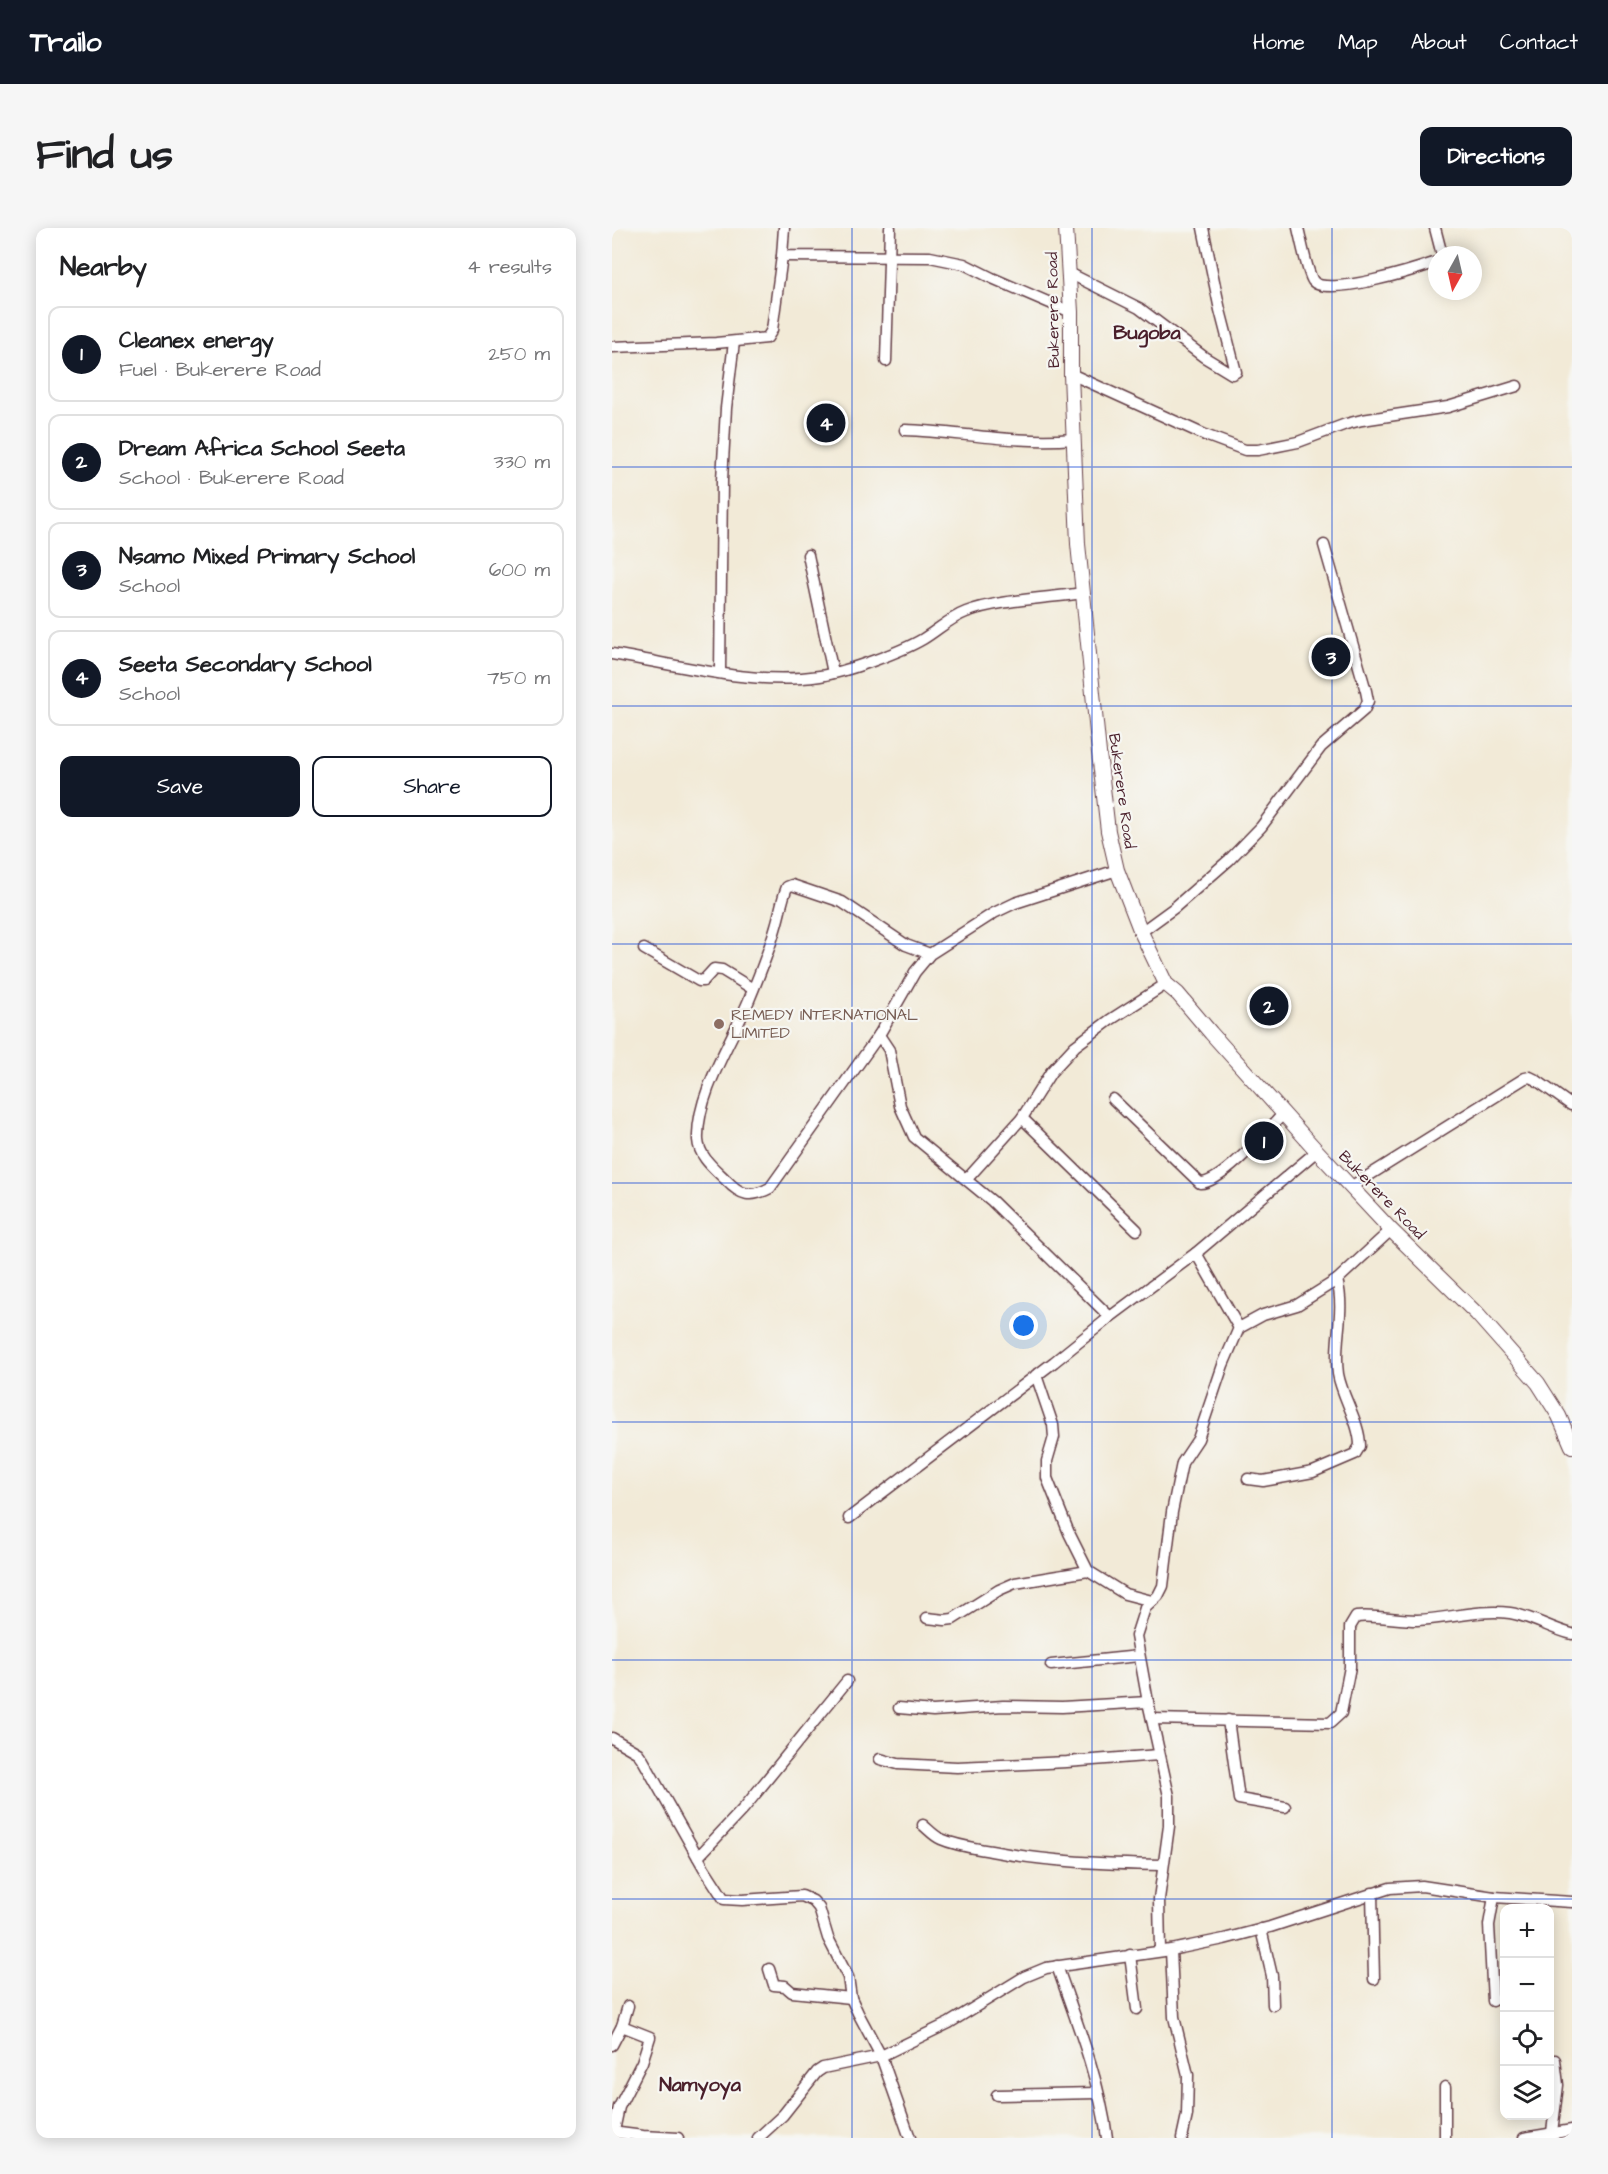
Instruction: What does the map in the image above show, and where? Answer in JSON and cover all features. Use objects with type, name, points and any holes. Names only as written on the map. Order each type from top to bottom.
[{"type":"main road","name":"Bukerere Road","points":[[1066,228],[1070,273],[1071,374],[1078,544],[1107,820],[1117,870],[1141,932],[1166,984],[1178,994],[1210,1033],[1317,1151],[1391,1230],[1477,1314],[1538,1383],[1569,1432],[1572,1446]]},
{"type":"street","points":[[612,347],[763,340],[771,333],[784,228]]},
{"type":"street","points":[[886,361],[890,228]]},
{"type":"street","points":[[1070,273],[1139,308],[1204,357],[1232,374],[1236,372],[1203,228]]},
{"type":"street","points":[[1298,228],[1312,280],[1318,286],[1331,288],[1375,280],[1428,265]]},
{"type":"street","points":[[1435,228],[1440,246]]},
{"type":"street","points":[[782,256],[930,257],[964,264],[1071,312]]},
{"type":"street","points":[[720,672],[722,480],[726,408],[734,342]]},
{"type":"street","points":[[1071,374],[1205,435],[1245,450],[1298,442],[1333,428],[1362,420],[1448,407],[1517,386]]},
{"type":"street","points":[[905,430],[1048,441],[1073,439]]},
{"type":"street","points":[[1141,932],[1174,908],[1229,860],[1261,827],[1321,747],[1365,710],[1368,701],[1366,691],[1324,545]]},
{"type":"street","points":[[808,555],[833,673]]},
{"type":"street","points":[[612,654],[770,679],[799,678],[833,673],[914,644],[952,618],[968,611],[1083,593]]},
{"type":"street","points":[[930,954],[906,945],[843,902],[789,885],[786,888],[776,927],[753,989],[722,1057],[705,1102],[698,1140],[700,1151],[706,1160],[734,1188],[744,1194],[759,1194],[770,1188],[879,1035],[915,972],[930,954],[994,913],[1015,903],[1117,870]]},
{"type":"street","points":[[644,949],[699,981],[703,981],[714,969],[722,970],[753,989]]},
{"type":"street","points":[[966,1179],[1022,1118],[1051,1072],[1075,1046],[1166,984]]},
{"type":"street","points":[[879,1035],[890,1050],[900,1106],[914,1137],[992,1201],[1110,1317]]},
{"type":"street","points":[[1352,1186],[1525,1078],[1530,1077],[1536,1080],[1571,1105]]},
{"type":"street","points":[[1113,1099],[1200,1183],[1209,1182],[1241,1158],[1284,1113]]},
{"type":"street","points":[[1022,1118],[1137,1230]]},
{"type":"street","points":[[849,1518],[1197,1253],[1317,1151]]},
{"type":"street","points":[[1182,2138],[1187,2115],[1188,2075],[1174,2018],[1159,1899],[1170,1811],[1169,1796],[1136,1636],[1142,1614],[1152,1600],[1158,1596],[1163,1586],[1172,1512],[1182,1463],[1198,1438],[1223,1365],[1239,1328],[1263,1315],[1297,1305],[1337,1280],[1391,1230]]},
{"type":"street","points":[[1197,1253],[1239,1328]]},
{"type":"street","points":[[1248,1479],[1263,1481],[1313,1472],[1355,1454],[1360,1446],[1338,1374],[1337,1353],[1342,1309],[1337,1280]]},
{"type":"street","points":[[1036,1375],[1053,1425],[1054,1437],[1047,1461],[1047,1478],[1069,1533],[1088,1571],[1125,1594],[1152,1600]]},
{"type":"street","points":[[927,1618],[953,1619],[999,1590],[1015,1583],[1088,1571]]},
{"type":"street","points":[[1152,1719],[1330,1723],[1341,1713],[1350,1667],[1350,1627],[1356,1617],[1417,1620],[1488,1612],[1511,1613],[1572,1634]]},
{"type":"street","points":[[1051,1665],[1139,1656]]},
{"type":"street","points":[[698,1857],[744,1808],[848,1681]]},
{"type":"street","points":[[900,1708],[933,1711],[994,1706],[1062,1707],[1148,1702]]},
{"type":"street","points":[[1228,1720],[1239,1799],[1285,1807]]},
{"type":"street","points":[[612,1738],[638,1752],[717,1892],[726,1900],[794,1895],[813,1900],[819,1908],[828,1938],[848,1977],[852,1998],[881,2056],[910,2138]]},
{"type":"street","points":[[880,1759],[898,1764],[957,1767],[1159,1755]]},
{"type":"street","points":[[923,1825],[933,1835],[958,1845],[1016,1856],[1084,1863],[1162,1865]]},
{"type":"street","points":[[758,2138],[783,2115],[817,2072],[823,2068],[881,2056],[949,2024],[1024,1977],[1046,1968],[1224,1940],[1390,1888],[1422,1886],[1494,1897],[1572,1902]]},
{"type":"street","points":[[1372,1893],[1374,1979]]},
{"type":"street","points":[[1493,2001],[1489,1925],[1494,1897]]},
{"type":"street","points":[[1261,1929],[1272,1976],[1273,2005]]},
{"type":"street","points":[[1130,1955],[1137,2009]]},
{"type":"street","points":[[1057,1966],[1097,2093],[1107,2138]]},
{"type":"street","points":[[769,1969],[774,1985],[785,1986],[792,1992],[852,1998]]},
{"type":"street","points":[[612,2045],[622,2026],[628,2006]]},
{"type":"street","points":[[622,2026],[650,2037],[642,2062],[619,2107],[613,2132],[656,2138],[678,2138]]},
{"type":"street","points":[[1552,2132],[1558,2085],[1555,2060]]},
{"type":"street","points":[[1445,2087],[1445,2138]]},
{"type":"street","points":[[997,2095],[1097,2093]]},
{"type":"street","points":[[1524,2138],[1572,2130]]},
{"type":"place","name":"Seeta Secondary School","points":[[826,423]]},
{"type":"place","name":"Nsamo Mixed Primary School","points":[[1331,657]]},
{"type":"place","name":"Dream Africa School Seeta","points":[[1269,1006]]},
{"type":"place","name":"REMEDY INTERNATIONAL LIMITED","points":[[719,1024]]},
{"type":"place","name":"Cleanex energy","points":[[1264,1141]]},
{"type":"district","name":"Bugoba","points":[[1147,333]]},
{"type":"district","name":"Namyoya","points":[[700,2085]]}]
